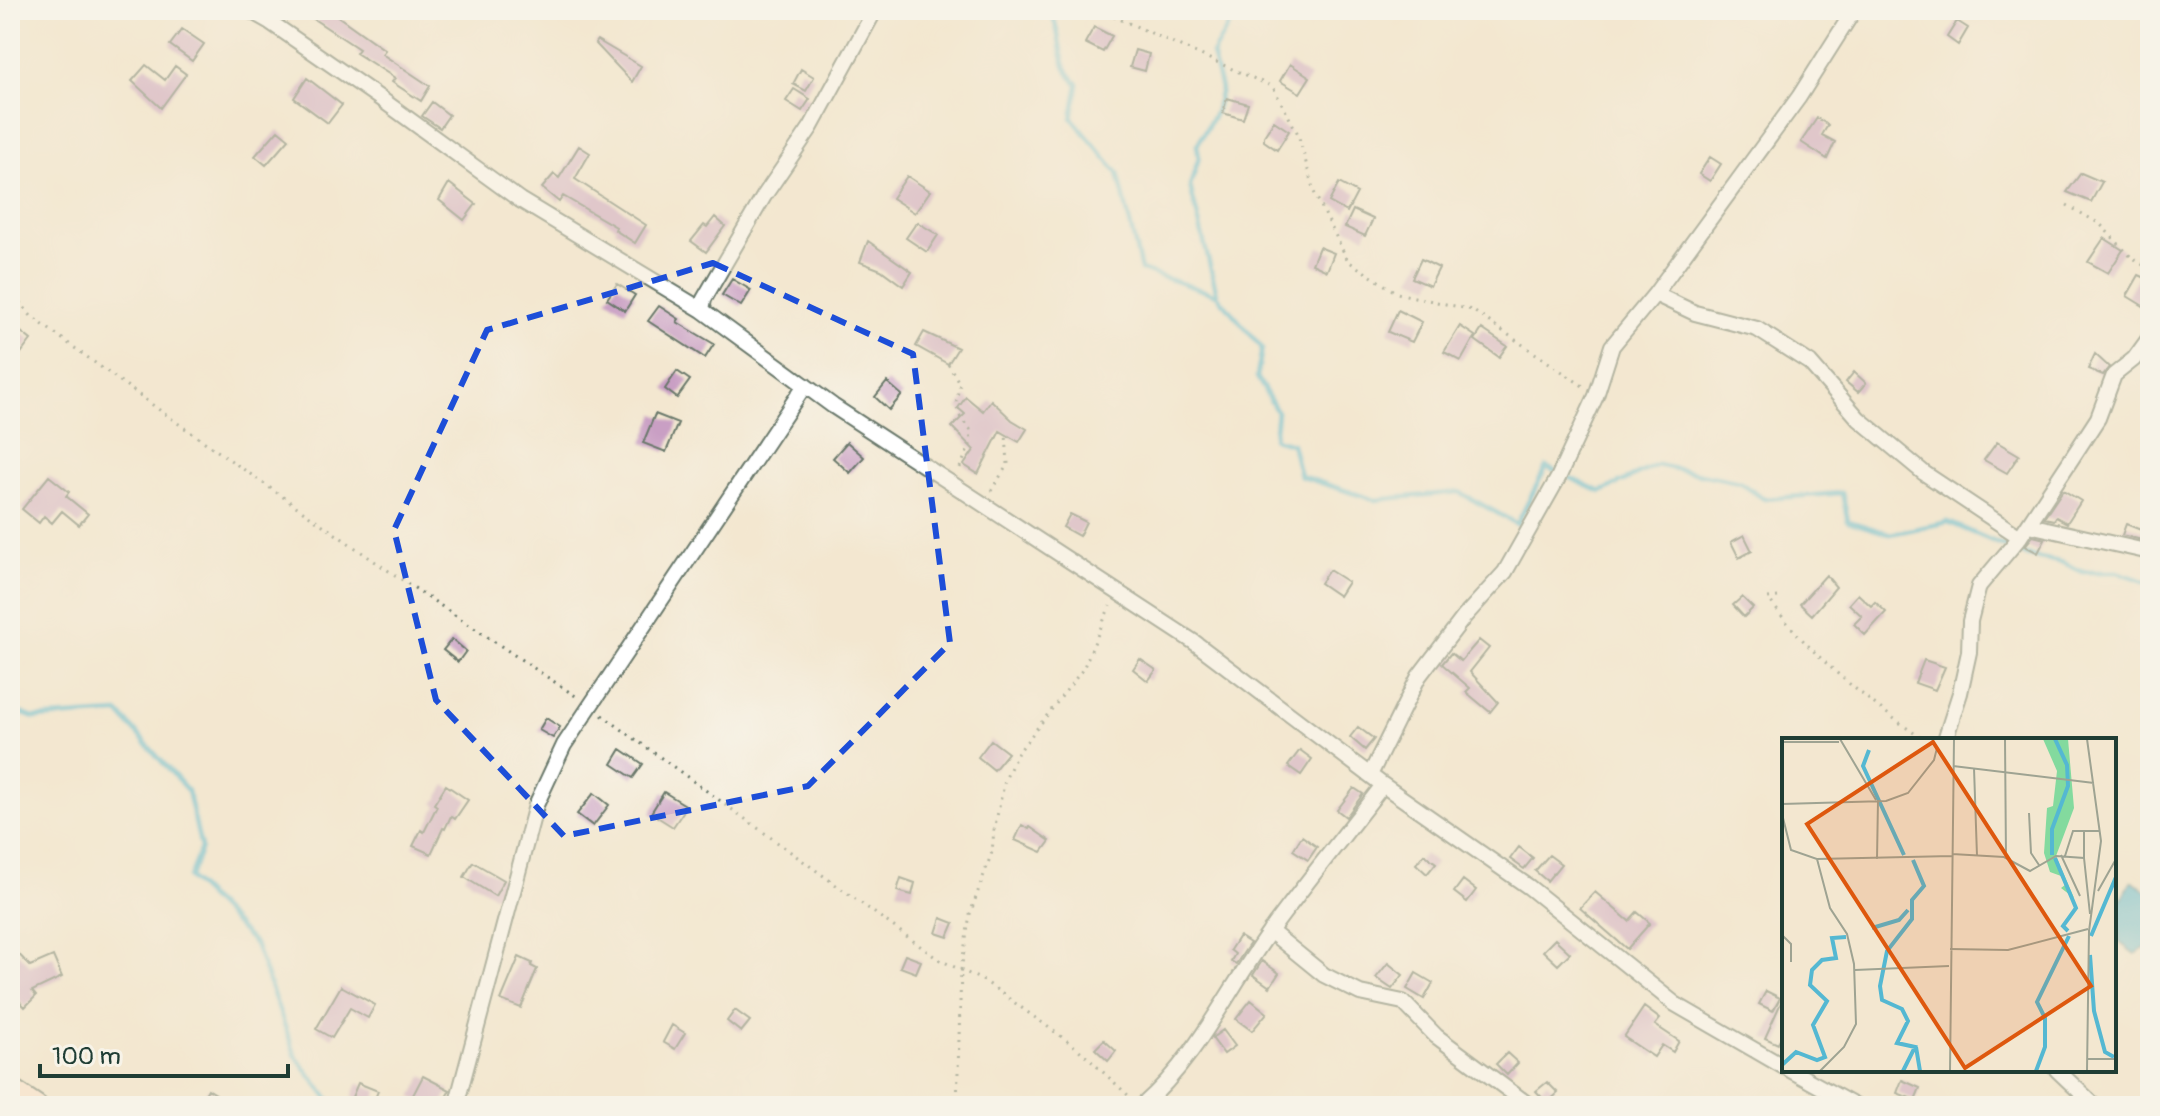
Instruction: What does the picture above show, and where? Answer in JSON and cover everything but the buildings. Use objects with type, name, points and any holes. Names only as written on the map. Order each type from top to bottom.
[{"type":"street","points":[[249,10],[381,99],[520,200],[702,310],[805,385],[1194,642],[1383,785],[1529,887],[1675,1004],[1782,1066]]},
{"type":"street","points":[[702,310],[704,299],[721,268],[764,196],[811,127],[875,10]]},
{"type":"street","points":[[1370,775],[1419,676],[1464,617],[1505,572],[1558,478],[1596,396],[1612,346],[1655,294],[1799,97],[1854,10]]},
{"type":"street","points":[[1655,294],[1695,313],[1757,329],[1810,363],[1859,419],[1891,446],[1924,473],[2020,537]]},
{"type":"street","points":[[1946,738],[1969,652],[1970,621],[1979,586],[2029,525],[2098,418],[2114,375],[2134,359],[2150,337]]},
{"type":"street","points":[[456,1106],[536,805],[564,745],[805,385]]},
{"type":"street","points":[[2029,525],[2150,552]]},
{"type":"street","points":[[1141,1106],[1168,1080],[1211,1025],[1270,931],[1383,785]]},
{"type":"street","points":[[1270,931],[1324,975],[1360,993],[1403,1002],[1436,1036],[1530,1106]]},
{"type":"street","points":[[1794,1072],[1855,1106]]},
{"type":"street","points":[[2059,1072],[2095,1106]]},
{"type":"street","points":[[10,1088],[37,1106]]},
{"type":"path","points":[[1099,10],[1273,87],[1298,134],[1314,192],[1348,261],[1397,293],[1472,310],[1596,396]]},
{"type":"path","points":[[2067,205],[2100,224],[2132,258],[2150,269]]},
{"type":"path","points":[[10,289],[31,316],[169,417],[377,563],[590,706],[938,959],[986,982],[1077,1048],[1141,1106]]},
{"type":"path","points":[[948,364],[960,384],[955,402],[957,415],[970,429],[971,443],[952,484]]},
{"type":"path","points":[[983,505],[1008,464],[1006,434]]},
{"type":"path","points":[[957,1106],[961,970],[970,914],[992,852],[1005,780],[1017,754],[1083,669],[1116,591]]},
{"type":"path","points":[[1778,597],[1768,598],[1789,627],[1824,664],[1921,738]]},
{"type":"highlighted area","points":[[713,263],[913,354],[950,643],[808,786],[564,836],[436,700],[394,530],[487,330]]},
{"type":"water","points":[[2132,881],[2150,893],[2150,945],[2135,954],[2119,942],[2119,902]]},
{"type":"waterway","points":[[1050,10],[1066,68],[1078,84],[1072,118],[1118,173],[1141,270],[1217,295],[1262,348],[1257,377],[1277,412],[1274,439],[1292,444],[1300,476],[1375,500],[1459,492],[1517,524],[1546,467],[1601,492],[1657,465],[1739,482],[1764,499],[1842,493],[1848,521],[1890,534],[1948,522],[2025,555],[2064,563],[2083,572],[2117,572],[2150,583]]},
{"type":"waterway","points":[[1217,294],[1190,186],[1199,157],[1197,145],[1215,113],[1221,89],[1212,54],[1238,10]]},
{"type":"waterway","points":[[10,709],[34,718],[119,713],[188,791],[201,848],[189,878],[255,944],[296,1057],[334,1106]]}]
